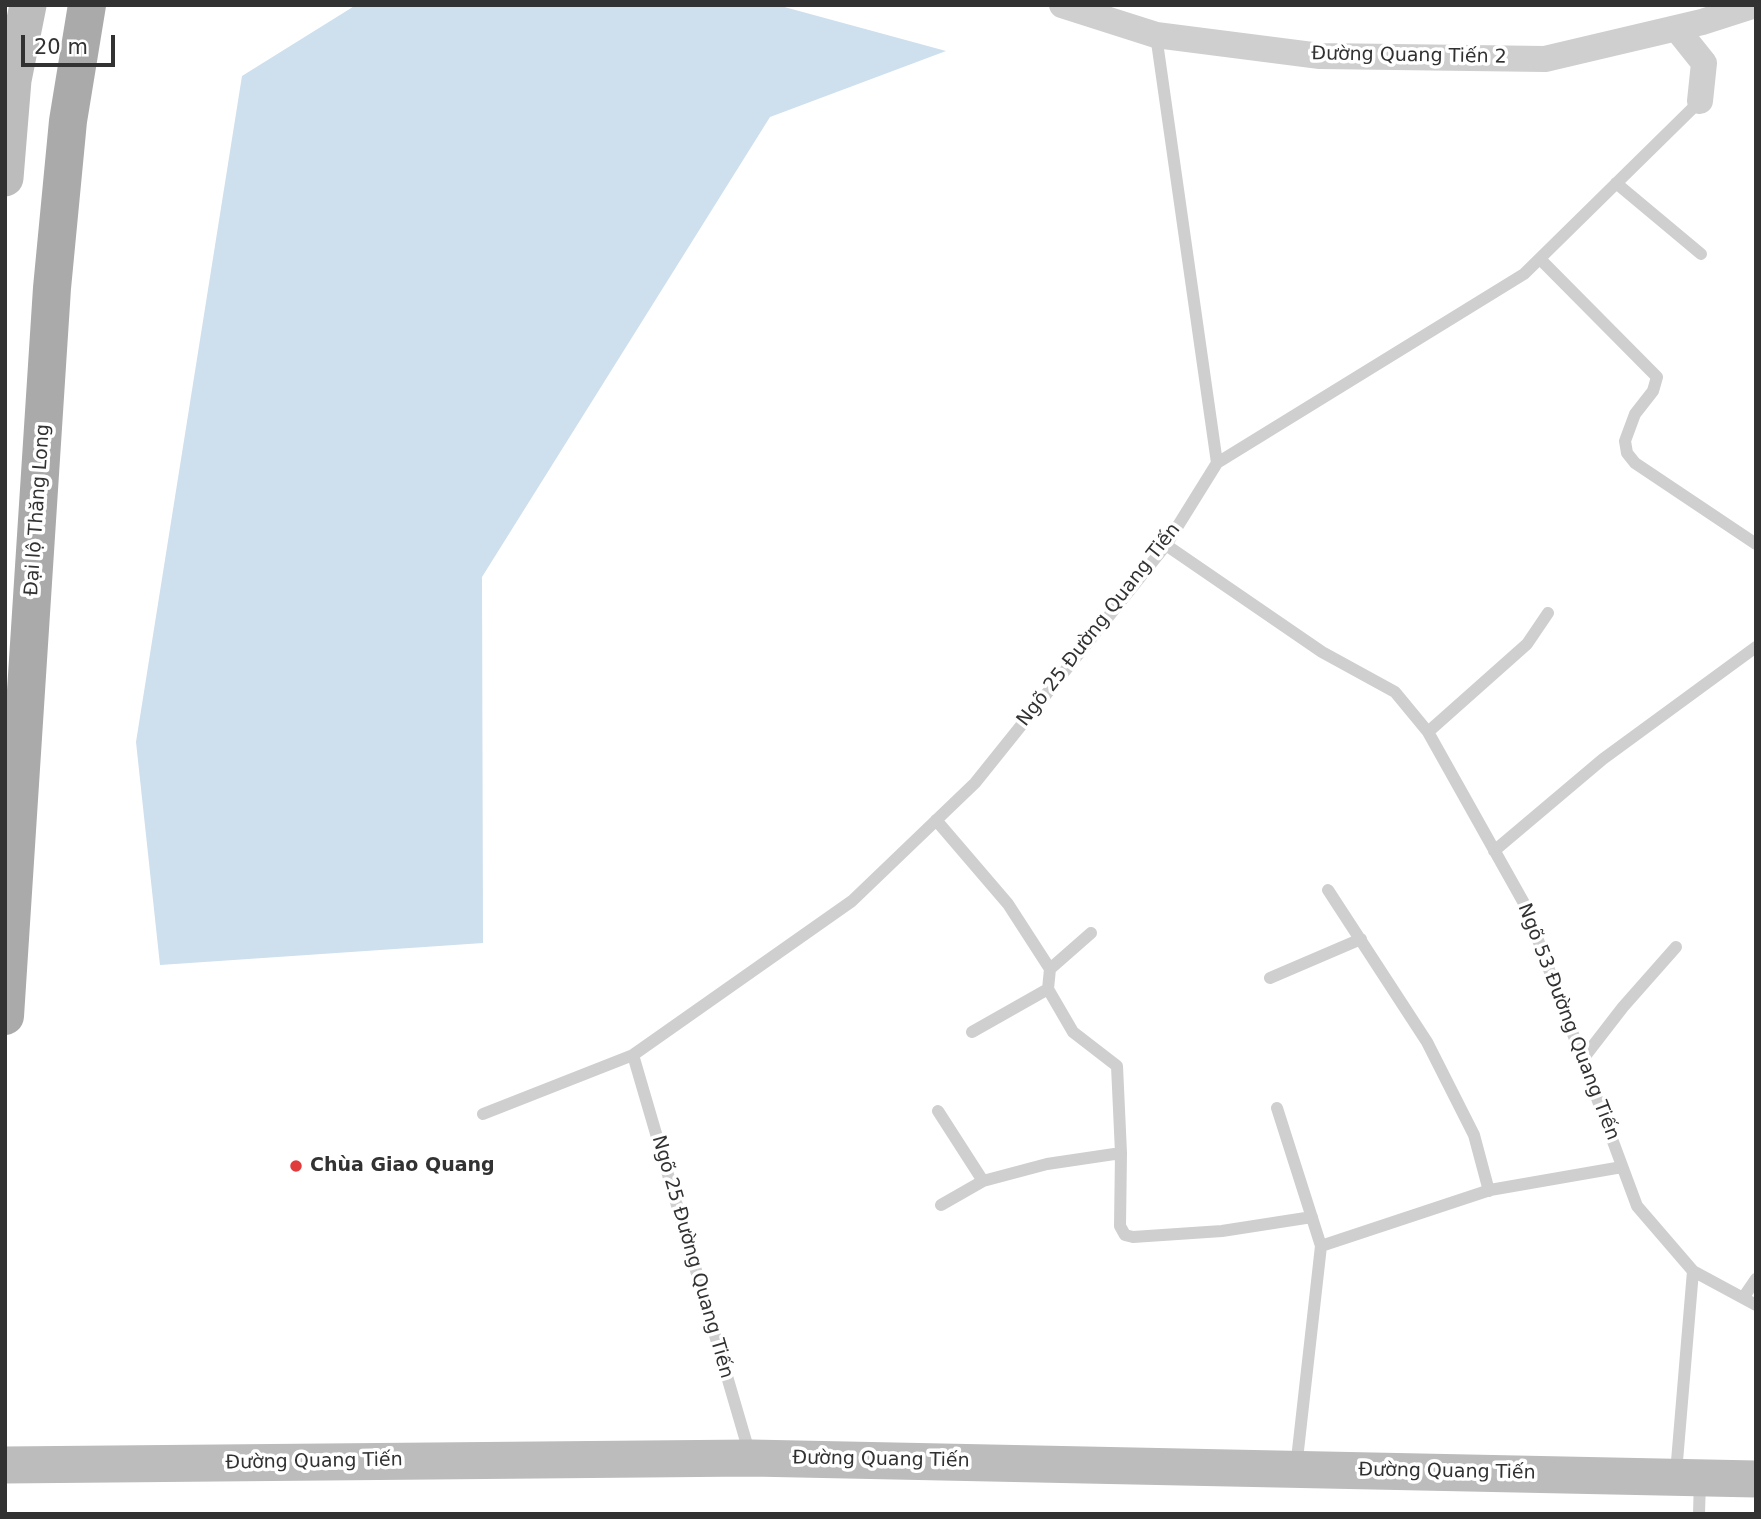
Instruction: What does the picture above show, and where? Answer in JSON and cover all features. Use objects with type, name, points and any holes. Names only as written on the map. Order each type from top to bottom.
[{"type":"main road","name":"Đại lộ Thăng Long","points":[[5,1016],[7,941],[52,288],[68,121],[88,5]]},
{"type":"street","points":[[5,178],[13,80],[28,5]]},
{"type":"street","name":"Đường Quang Tiến 2","points":[[1062,5],[1156,36],[1320,56],[1545,59],[1676,28],[1755,5]]},
{"type":"street","name":"Ngõ 25 Đường Quang Tiến","points":[[1676,28],[1704,63],[1700,101]]},
{"type":"street","name":"Đường Quang Tiến","points":[[5,1465],[751,1458],[1756,1479]]},
{"type":"lane","points":[[1156,36],[1217,463]]},
{"type":"lane","name":"Ngõ 25 Đường Quang Tiến","points":[[483,1114],[633,1055],[852,901],[975,783],[1166,545],[1217,463],[1524,274],[1700,101]]},
{"type":"lane","points":[[1616,183],[1701,254]]},
{"type":"lane","points":[[1540,259],[1657,377],[1653,391],[1635,414],[1625,440],[1627,453],[1635,463],[1756,544]]},
{"type":"lane","name":"Ngõ 53 Đường Quang Tiến","points":[[1166,545],[1322,652],[1395,692],[1428,732],[1525,905],[1637,1206],[1693,1271],[1756,1305]]},
{"type":"lane","points":[[1428,732],[1527,644],[1548,613]]},
{"type":"lane","points":[[1494,851],[1603,760],[1756,647]]},
{"type":"lane","points":[[936,820],[1008,904],[1050,969],[1048,989],[1073,1032],[1117,1066],[1121,1153],[1120,1226],[1125,1235],[1129,1237],[1222,1231],[1312,1217]]},
{"type":"lane","points":[[1328,890],[1427,1042],[1474,1135],[1489,1191]]},
{"type":"lane","points":[[1050,969],[1091,933]]},
{"type":"lane","points":[[1270,978],[1361,939]]},
{"type":"lane","points":[[1583,1060],[1623,1007],[1676,947]]},
{"type":"lane","points":[[972,1032],[1048,989]]},
{"type":"lane","name":"Ngõ 25 Đường Quang Tiến","points":[[633,1055],[751,1458]]},
{"type":"lane","points":[[1277,1108],[1321,1246],[1296,1468]]},
{"type":"lane","points":[[938,1111],[983,1181]]},
{"type":"lane","points":[[941,1205],[983,1181],[1047,1164],[1121,1153]]},
{"type":"lane","points":[[1321,1246],[1489,1191],[1622,1167]]},
{"type":"lane","points":[[1693,1271],[1688,1477],[1699,1514]]},
{"type":"lane","points":[[1743,1298],[1756,1279]]},
{"type":"water","points":[[356,5],[777,5],[946,51],[770,117],[482,577],[483,943],[160,965],[136,742],[242,76]]},
{"type":"place","name":"Chùa Giao Quang","points":[[296,1166]]}]
